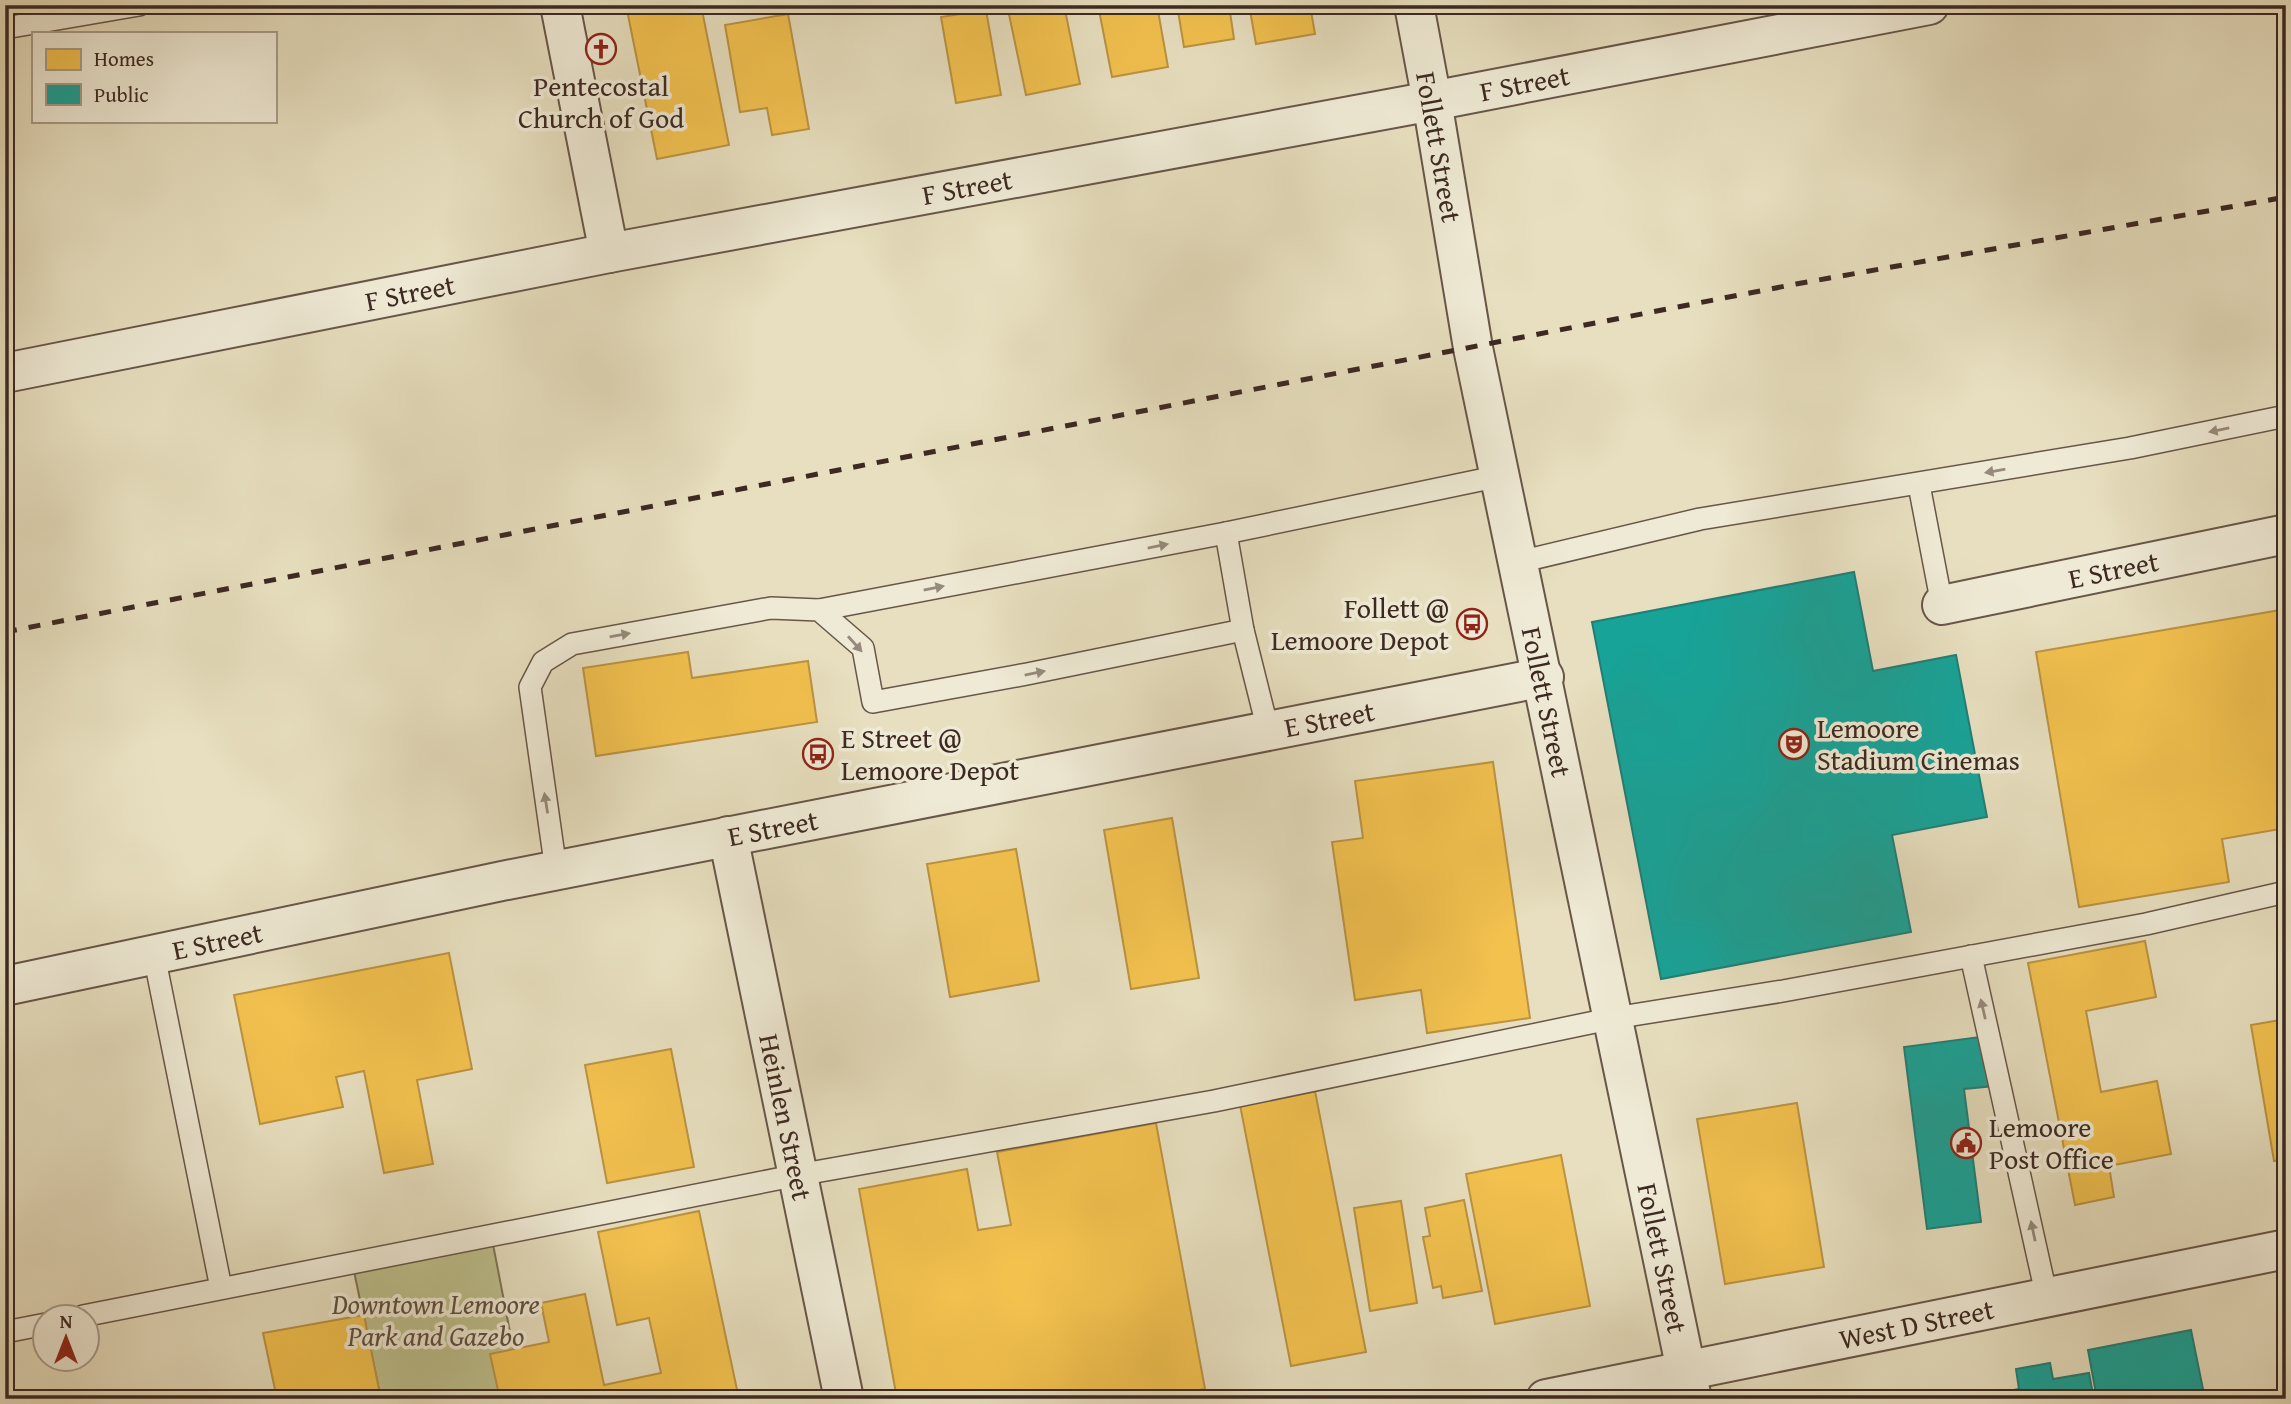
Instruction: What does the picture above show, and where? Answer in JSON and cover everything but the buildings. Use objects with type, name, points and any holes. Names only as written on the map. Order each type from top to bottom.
[{"type":"street","points":[[560,5],[609,253]]},
{"type":"street","name":"Follett Street","points":[[1415,5],[1473,348],[1544,677],[1690,1385]]},
{"type":"street","name":"F Street","points":[[5,373],[609,253],[1432,101],[1929,5]]},
{"type":"street","name":"E Street","points":[[1942,605],[2286,534]]},
{"type":"street","name":"E Street","points":[[5,986],[556,870],[1544,677]]},
{"type":"street","name":"Heinlen Street","points":[[728,836],[844,1399]]},
{"type":"street","name":"West D Street","points":[[1546,1399],[1690,1385],[2047,1298],[2286,1249]]},
{"type":"lane","points":[[5,28],[139,5]]},
{"type":"lane","points":[[1519,562],[1700,519],[1919,485],[2130,448],[2286,416]]},
{"type":"lane","points":[[556,870],[530,687],[543,662],[572,644],[771,608],[819,610],[1226,533],[1500,476]]},
{"type":"lane","points":[[1919,485],[1942,605]]},
{"type":"lane","points":[[1226,533],[1243,630],[1268,730]]},
{"type":"lane","points":[[819,610],[863,648],[873,702],[1243,630]]},
{"type":"lane","points":[[102,1313],[798,1175],[1214,1101],[1614,1018],[2146,924],[2286,892]]},
{"type":"lane","points":[[154,955],[221,1288]]},
{"type":"lane","points":[[1971,956],[2047,1298]]},
{"type":"lane","points":[[5,1332],[32,1327]]},
{"type":"green space","name":"Downtown Lemoore Park and Gazebo","points":[[491,1234],[523,1399],[381,1399],[352,1262]]},
{"type":"railway","points":[[5,632],[1796,284],[2286,197]]},
{"type":"place","name":"Pentecostal Church of God","points":[[601,49]]},
{"type":"place","name":"Follett @ Lemoore Depot","points":[[1472,624]]},
{"type":"place","name":"Lemoore Stadium Cinemas","points":[[1794,744]]},
{"type":"place","name":"E Street @ Lemoore Depot","points":[[818,754]]},
{"type":"place","name":"Lemoore Post Office","points":[[1966,1143]]}]
